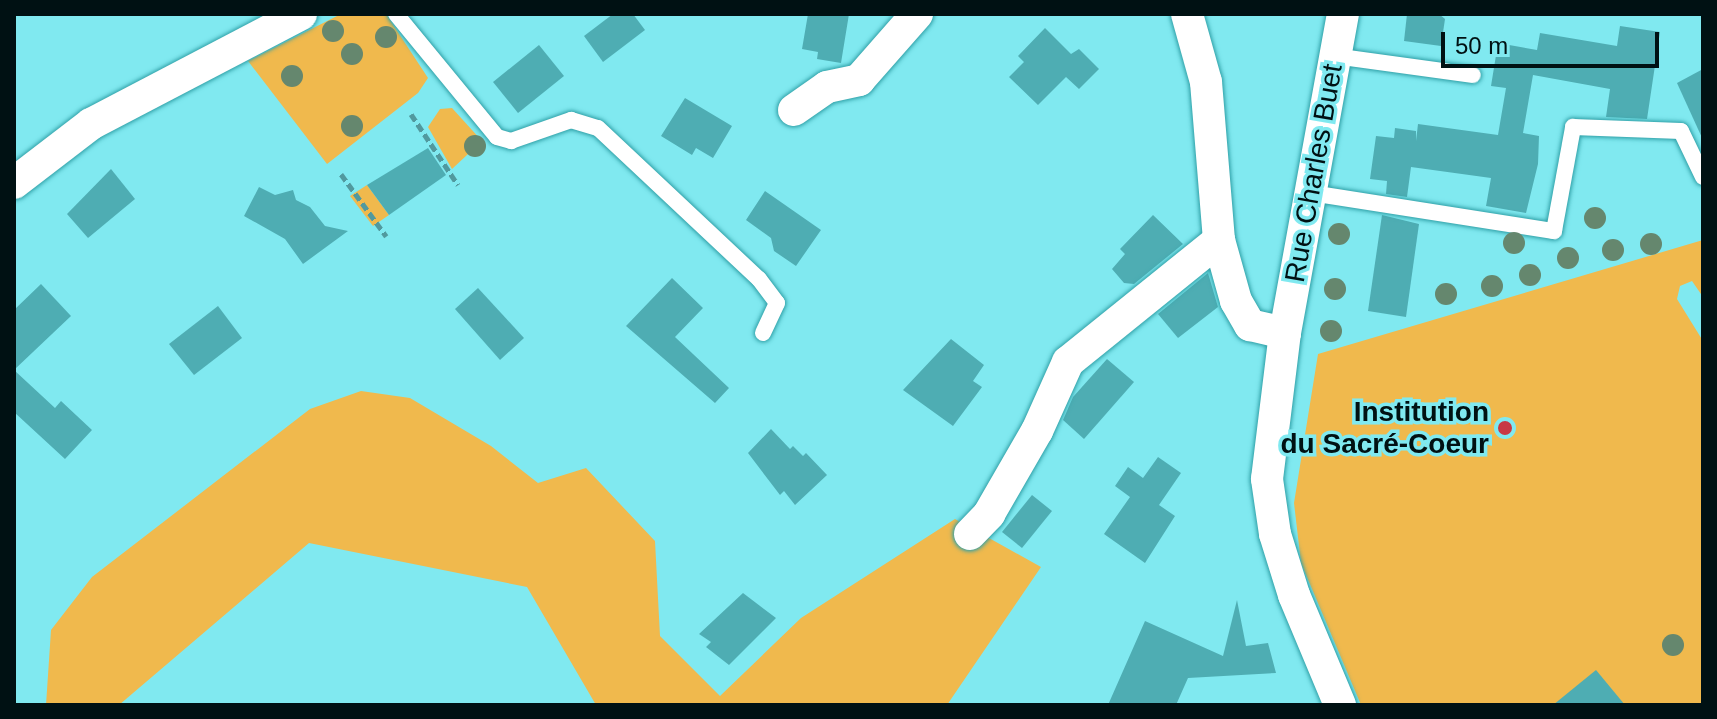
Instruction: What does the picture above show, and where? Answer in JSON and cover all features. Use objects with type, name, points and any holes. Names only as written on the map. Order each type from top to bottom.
[{"type":"street","points":[[14,183],[91,124],[301,14]]},
{"type":"street","points":[[794,110],[827,87],[859,80],[917,14]]},
{"type":"street","points":[[1187,14],[1206,82],[1219,240],[1243,317],[1255,327],[1285,333]]},
{"type":"street","name":"Rue Charles Buet","points":[[1339,704],[1294,595],[1268,497],[1268,458],[1285,333],[1343,14]]},
{"type":"street","points":[[970,534],[989,514],[1037,431],[1068,362],[1219,240]]},
{"type":"lane","points":[[396,14],[497,137],[511,141],[571,120],[598,128],[759,279],[777,303],[763,333]]},
{"type":"lane","points":[[1334,56],[1473,75]]},
{"type":"lane","points":[[1311,193],[1554,231],[1573,127],[1681,131],[1703,177]]},
{"type":"path","points":[[411,114],[458,185]]},
{"type":"path","points":[[341,174],[386,236]]},
{"type":"shaded area","points":[[341,14],[386,14],[428,78],[418,93],[327,164],[248,61]]},
{"type":"shaded area","points":[[452,108],[482,141],[452,169],[428,127],[440,109]]},
{"type":"shaded area","points":[[367,185],[389,215],[373,226],[350,196]]},
{"type":"shaded area","name":"Institution du Sacré-Coeur","points":[[1703,240],[1703,297],[1692,281],[1680,286],[1677,299],[1703,341],[1703,705],[1361,705],[1301,563],[1294,503],[1318,354]]},
{"type":"shaded area","points":[[361,391],[410,398],[491,446],[538,483],[586,468],[655,541],[660,636],[720,696],[801,618],[955,519],[1041,567],[947,705],[596,705],[527,587],[309,543],[119,705],[46,705],[51,630],[92,577],[310,409]]},
{"type":"building","points":[[613,14],[633,14],[645,30],[603,62],[584,36]]},
{"type":"building","points":[[808,14],[849,14],[841,63],[817,59],[818,52],[802,49]]},
{"type":"building","points":[[1407,14],[1439,14],[1445,19],[1441,46],[1404,41]]},
{"type":"building","points":[[1620,26],[1660,32],[1647,119],[1606,117],[1610,89],[1533,75],[1523,133],[1539,136],[1538,164],[1526,213],[1486,206],[1491,178],[1411,167],[1407,197],[1386,194],[1387,181],[1370,179],[1376,136],[1394,138],[1395,128],[1416,131],[1416,141],[1418,124],[1498,135],[1506,88],[1491,86],[1498,43],[1537,50],[1540,33],[1617,46]]},
{"type":"building","points":[[1045,28],[1071,54],[1079,49],[1099,69],[1079,89],[1066,77],[1038,105],[1009,77],[1024,62],[1018,56]]},
{"type":"building","points":[[539,45],[564,76],[518,113],[493,82]]},
{"type":"building","points":[[1703,69],[1703,140],[1677,83]]},
{"type":"building","points":[[685,98],[732,126],[713,158],[696,148],[692,155],[661,136]]},
{"type":"building","points":[[428,148],[446,175],[389,215],[367,185]]},
{"type":"building","points":[[111,169],[135,199],[88,238],[67,214]]},
{"type":"building","points":[[259,187],[275,195],[293,190],[296,200],[310,207],[325,226],[348,231],[303,264],[285,239],[244,216]]},
{"type":"building","points":[[765,191],[821,230],[796,266],[774,251],[771,238],[746,220]]},
{"type":"building","points":[[1153,215],[1183,244],[1134,284],[1124,283],[1112,269],[1125,254],[1120,249]]},
{"type":"building","points":[[1382,215],[1419,224],[1406,317],[1368,311]]},
{"type":"building","points":[[1208,273],[1218,307],[1178,338],[1158,314]]},
{"type":"building","points":[[672,278],[703,308],[675,337],[729,388],[715,403],[626,326]]},
{"type":"building","points":[[41,284],[71,316],[14,370],[14,310]]},
{"type":"building","points":[[478,288],[524,338],[500,360],[455,309]]},
{"type":"building","points":[[218,306],[242,338],[194,375],[169,344]]},
{"type":"building","points":[[951,339],[984,365],[973,381],[982,387],[953,426],[903,390]]},
{"type":"building","points":[[1107,359],[1134,382],[1084,439],[1063,420],[1073,397]]},
{"type":"building","points":[[14,370],[55,408],[61,401],[92,430],[65,459],[14,412]]},
{"type":"building","points":[[771,429],[790,449],[793,446],[803,456],[806,453],[827,475],[795,505],[784,491],[780,495],[748,453]]},
{"type":"building","points":[[1158,457],[1181,473],[1159,505],[1175,516],[1145,563],[1104,534],[1130,497],[1115,486],[1128,467],[1143,478]]},
{"type":"building","points":[[1032,495],[1052,511],[1022,548],[1002,532]]},
{"type":"building","points":[[743,593],[776,618],[729,665],[706,647],[711,642],[699,634]]},
{"type":"building","points":[[1237,600],[1246,646],[1268,643],[1276,673],[1188,678],[1176,705],[1108,705],[1145,621],[1223,656]]},
{"type":"building","points":[[1596,670],[1625,705],[1553,705]]},
{"type":"place","name":"Institution du Sacré-Coeur","points":[[1505,428]]}]
